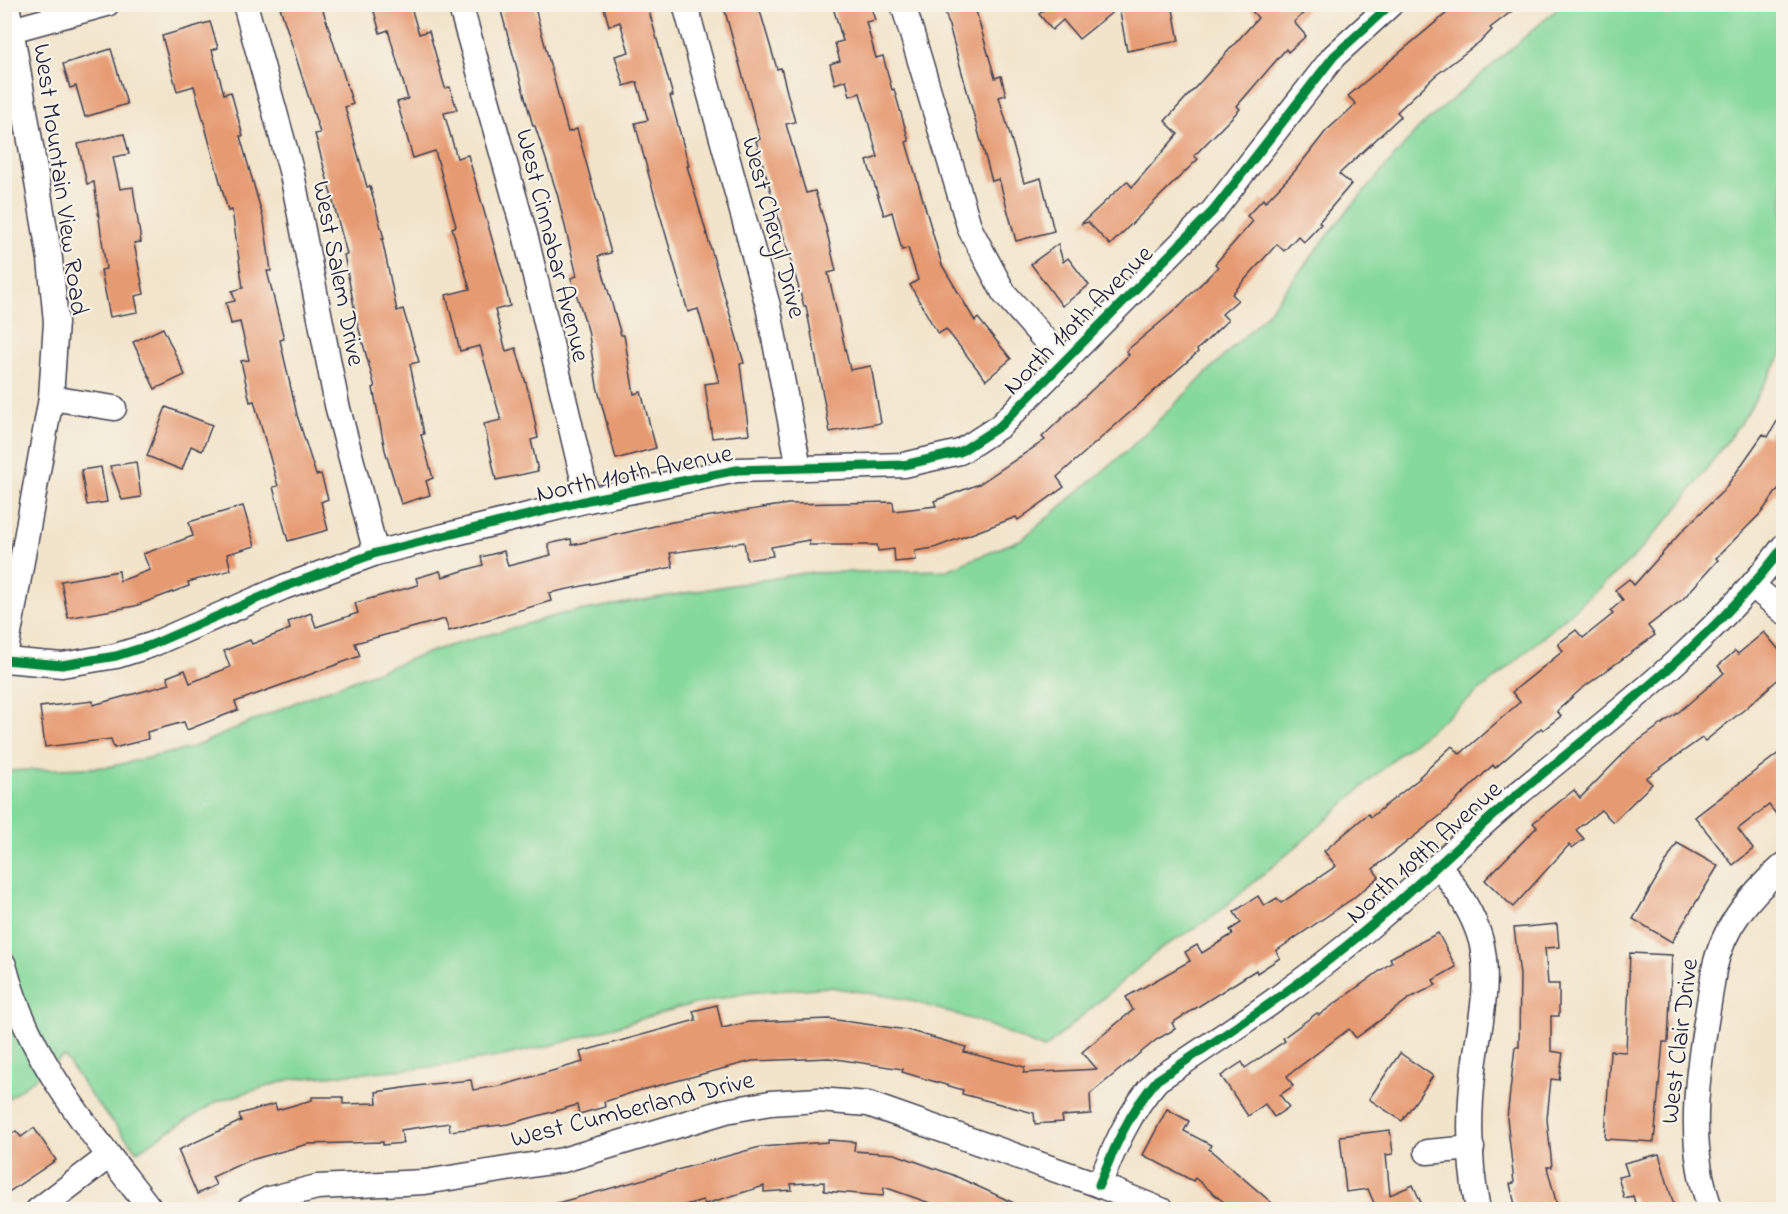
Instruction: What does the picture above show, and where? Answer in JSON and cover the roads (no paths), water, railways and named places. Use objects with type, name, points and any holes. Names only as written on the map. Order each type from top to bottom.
[{"type":"street","name":"West Mountain View Road","points":[[5,661],[16,535],[51,398],[56,322],[53,284],[8,31],[7,4]]},
{"type":"street","points":[[8,31],[107,4]]},
{"type":"street","name":"West Salem Drive","points":[[245,4],[292,174],[337,405],[376,553]]},
{"type":"street","name":"West Cinnabar Avenue","points":[[460,4],[526,238],[588,500]]},
{"type":"street","name":"West Cheryl Drive","points":[[685,4],[768,306],[799,467]]},
{"type":"street","points":[[903,4],[970,229],[1004,293],[1065,363]]},
{"type":"street","name":"North 110th Avenue","points":[[5,661],[62,664],[116,656],[151,645],[284,587],[376,553],[588,500],[737,470],[904,465],[960,452],[1000,426],[1065,363],[1213,211],[1334,56],[1391,4]]},
{"type":"street","points":[[51,398],[114,408]]},
{"type":"street","name":"North 109th Avenue","points":[[1099,1185],[1123,1126],[1137,1103],[1157,1080],[1314,972],[1366,930],[1517,795],[1683,658],[1753,586],[1784,546]]},
{"type":"street","points":[[1753,586],[1784,612]]},
{"type":"street","points":[[1439,865],[1469,909],[1481,941],[1484,973],[1483,1004],[1471,1104],[1472,1148],[1478,1209]]},
{"type":"street","name":"West Clair Drive","points":[[1711,1209],[1695,1149],[1695,1113],[1718,948],[1748,899],[1784,865]]},
{"type":"street","points":[[4,965],[40,1056],[72,1106],[151,1209]]},
{"type":"street","name":"West Cumberland Drive","points":[[248,1209],[269,1199],[317,1187],[424,1182],[563,1160],[726,1111],[770,1103],[819,1100],[868,1104],[1161,1209]]},
{"type":"street","points":[[1427,1152],[1472,1148]]},
{"type":"street","points":[[38,1209],[109,1156]]}]
